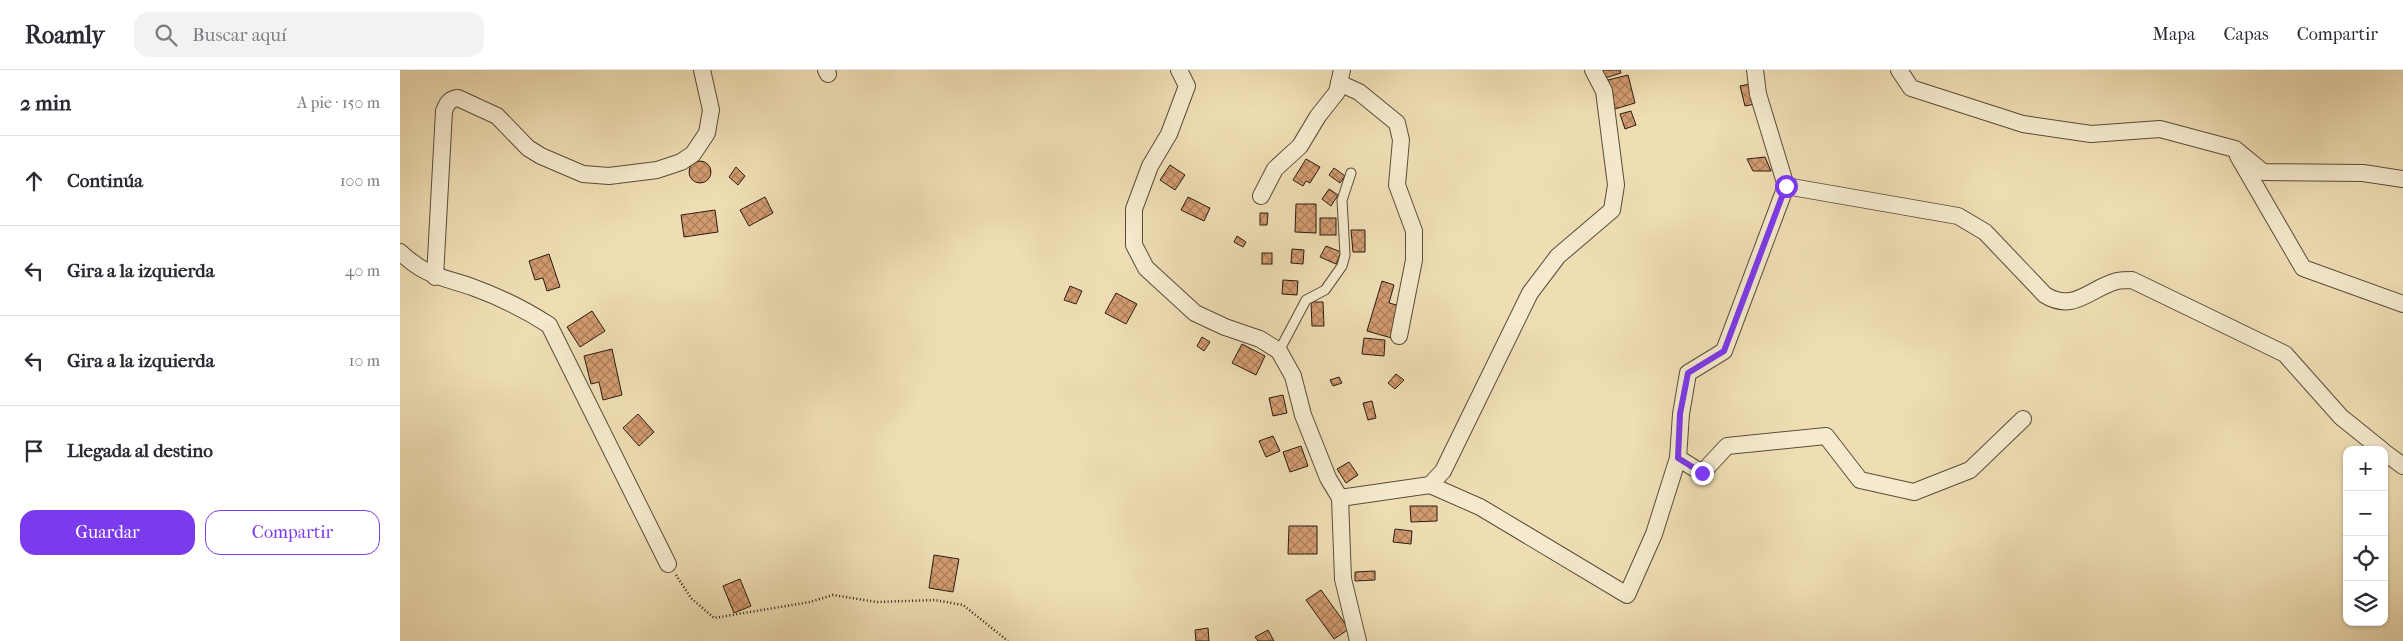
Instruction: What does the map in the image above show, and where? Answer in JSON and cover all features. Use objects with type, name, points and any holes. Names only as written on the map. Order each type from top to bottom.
[{"type":"street","points":[[435,277],[444,111],[447,103],[458,98],[497,116],[528,148],[568,169],[582,174],[609,176],[657,170],[681,162],[693,154],[707,133],[711,110],[702,70]]},
{"type":"street","points":[[1179,70],[1187,86],[1169,134],[1150,166],[1134,209],[1134,245],[1146,268],[1195,313],[1224,327],[1260,339],[1279,351],[1292,376],[1303,415],[1328,478],[1340,498],[1343,579],[1358,641]]},
{"type":"street","points":[[1430,485],[1442,471],[1530,293],[1558,256],[1612,210],[1616,185],[1604,91],[1593,70]]},
{"type":"street","points":[[1340,498],[1430,485],[1480,507],[1627,595],[1654,534],[1678,458],[1680,414],[1688,373],[1724,351],[1786,186],[1758,94],[1755,70]]},
{"type":"street","points":[[1899,70],[1911,88],[2024,124],[2091,134],[2160,129],[2235,150],[2263,172],[2363,173],[2403,179]]},
{"type":"street","points":[[1261,196],[1275,169],[1300,146],[1318,116],[1337,92],[1340,77],[1397,123],[1401,140],[1397,185],[1414,231],[1414,260],[1399,336]]},
{"type":"street","points":[[2235,150],[2303,268],[2403,304]]},
{"type":"street","points":[[1786,186],[1958,216],[1985,232],[2045,295],[2054,301],[2084,298],[2117,281],[2132,280],[2285,354],[2341,417],[2377,446]]},
{"type":"street","points":[[400,252],[412,263],[435,277],[472,287],[520,306],[549,325],[668,564]]},
{"type":"street","points":[[1678,458],[1702,473],[1727,446],[1826,436],[1860,480],[1914,492],[1970,470],[2023,419]]},
{"type":"street","points":[[2388,455],[2403,466]]},
{"type":"lane","points":[[1279,351],[1306,300],[1325,290],[1342,266],[1345,255],[1342,200],[1351,173]]},
{"type":"path","points":[[668,564],[691,598],[714,618],[810,602],[834,595],[877,602],[935,600],[962,606],[1008,641]]},
{"type":"building","points":[[1603,70],[1620,70],[1621,73],[1605,78]]},
{"type":"building","points":[[1628,75],[1635,103],[1615,109],[1608,80]]},
{"type":"building","points":[[1750,84],[1755,104],[1745,106],[1740,86]]},
{"type":"building","points":[[1631,111],[1636,125],[1625,129],[1620,114]]},
{"type":"building","points":[[1765,157],[1771,171],[1753,171],[1747,159]]},
{"type":"building","points":[[1306,159],[1320,167],[1310,183],[1306,181],[1303,186],[1293,180]]},
{"type":"building","points":[[700,161],[708,164],[711,172],[708,180],[700,183],[692,180],[689,172],[692,164]]},
{"type":"building","points":[[1170,165],[1185,175],[1175,190],[1160,180]]},
{"type":"building","points":[[736,167],[745,176],[738,185],[729,177]]},
{"type":"building","points":[[1334,168],[1345,176],[1340,183],[1329,175]]},
{"type":"building","points":[[1329,189],[1338,195],[1331,206],[1322,199]]},
{"type":"building","points":[[765,197],[773,213],[749,226],[740,210]]},
{"type":"building","points":[[1188,197],[1210,208],[1204,221],[1181,210]]},
{"type":"building","points":[[1296,204],[1316,204],[1316,233],[1295,232]]},
{"type":"building","points":[[715,210],[718,232],[684,237],[681,215]]},
{"type":"building","points":[[1260,213],[1268,213],[1267,225],[1260,225]]},
{"type":"building","points":[[1320,218],[1336,218],[1336,235],[1320,235]]},
{"type":"building","points":[[1351,230],[1365,230],[1365,252],[1353,252]]},
{"type":"building","points":[[1237,236],[1246,242],[1243,247],[1234,242]]},
{"type":"building","points":[[1326,246],[1341,252],[1336,264],[1320,257]]},
{"type":"building","points":[[1292,249],[1304,250],[1303,264],[1291,263]]},
{"type":"building","points":[[1262,253],[1272,253],[1272,264],[1262,264]]},
{"type":"building","points":[[549,254],[560,287],[547,291],[543,278],[535,280],[529,261]]},
{"type":"building","points":[[1283,280],[1298,281],[1297,295],[1282,294]]},
{"type":"building","points":[[1382,281],[1394,285],[1389,303],[1404,307],[1395,339],[1367,331]]},
{"type":"building","points":[[1070,286],[1082,291],[1076,304],[1064,300]]},
{"type":"building","points":[[1116,293],[1137,304],[1126,324],[1105,313]]},
{"type":"building","points":[[1311,302],[1323,302],[1324,326],[1312,326]]},
{"type":"building","points":[[592,311],[605,331],[580,347],[567,327]]},
{"type":"building","points":[[1202,337],[1210,342],[1204,351],[1197,346]]},
{"type":"building","points":[[1364,338],[1385,340],[1384,356],[1362,354]]},
{"type":"building","points":[[1242,344],[1265,356],[1256,375],[1232,363]]},
{"type":"building","points":[[612,349],[622,395],[603,400],[599,382],[591,384],[584,356]]},
{"type":"building","points":[[1396,374],[1404,380],[1395,389],[1388,383]]},
{"type":"building","points":[[1339,377],[1342,383],[1333,386],[1330,380]]},
{"type":"building","points":[[1283,395],[1287,413],[1273,416],[1269,398]]},
{"type":"building","points":[[1372,401],[1376,418],[1368,420],[1363,403]]},
{"type":"building","points":[[638,414],[654,432],[639,446],[623,428]]},
{"type":"building","points":[[1273,436],[1280,451],[1266,457],[1259,441]]},
{"type":"building","points":[[1301,446],[1308,466],[1290,472],[1283,452]]},
{"type":"building","points":[[1349,462],[1358,475],[1346,483],[1337,469]]},
{"type":"building","points":[[1410,506],[1437,506],[1437,521],[1411,522]]},
{"type":"building","points":[[1289,526],[1317,526],[1317,554],[1288,554]]},
{"type":"building","points":[[1395,529],[1412,531],[1411,544],[1393,542]]},
{"type":"building","points":[[934,555],[959,559],[953,592],[929,588]]},
{"type":"building","points":[[1375,571],[1375,580],[1355,581],[1355,572]]},
{"type":"building","points":[[740,579],[751,606],[734,613],[723,586]]},
{"type":"building","points":[[1321,590],[1349,629],[1334,639],[1306,600]]},
{"type":"building","points":[[1208,628],[1209,641],[1196,641],[1195,630]]},
{"type":"building","points":[[1268,630],[1274,641],[1258,641],[1255,637]]},
{"type":"route","points":[[1702,473],[1678,458],[1680,414],[1688,373],[1724,351],[1786,186]]}]
